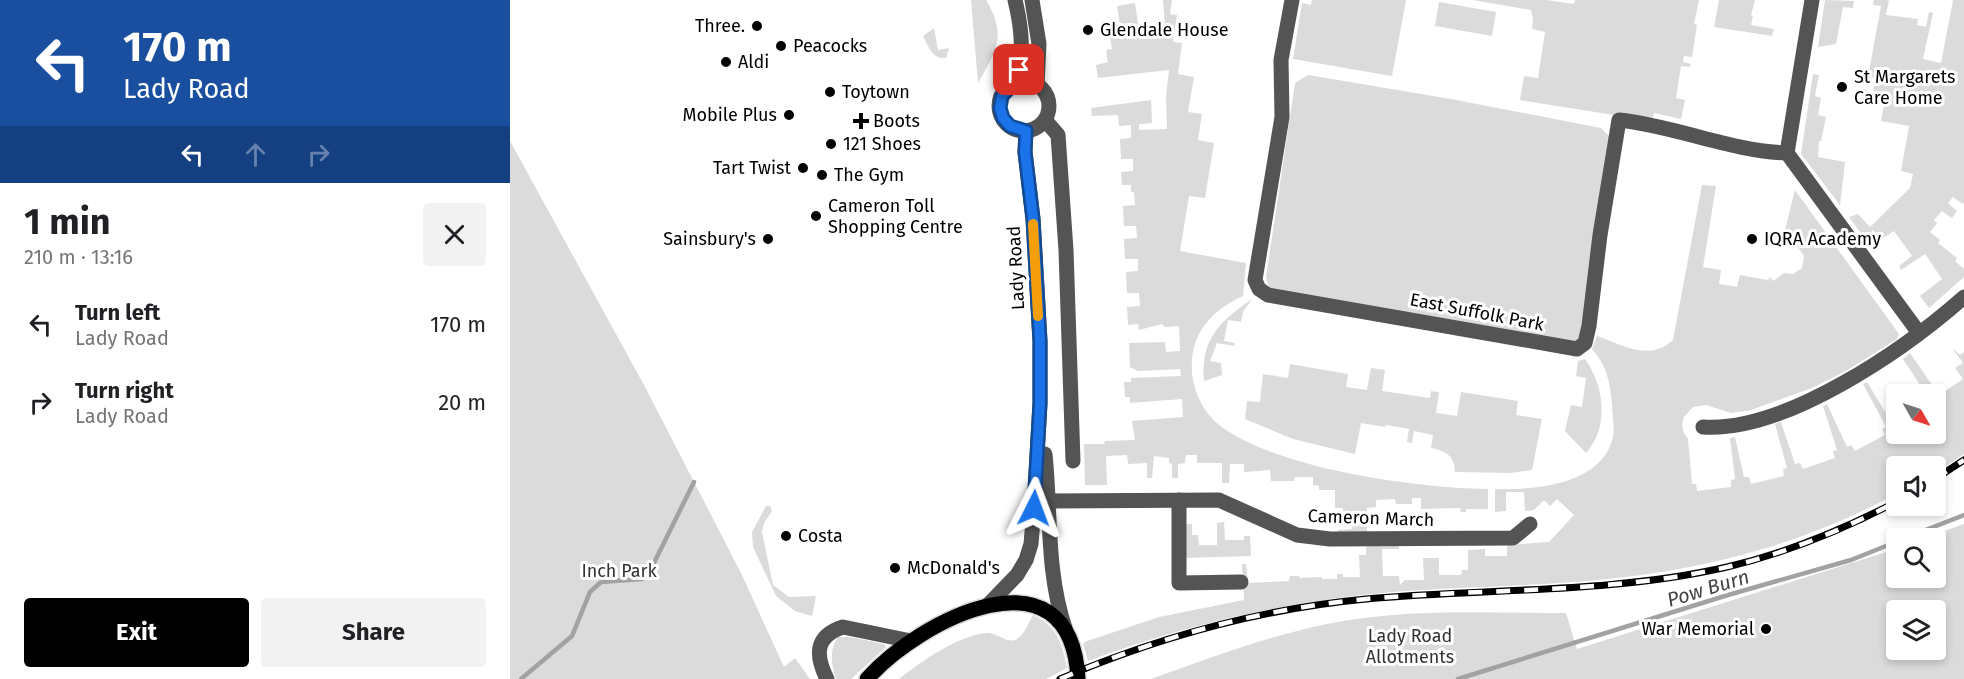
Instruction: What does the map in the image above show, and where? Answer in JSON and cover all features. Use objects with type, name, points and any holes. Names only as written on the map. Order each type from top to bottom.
[{"type":"main road","points":[[867,679],[911,641],[948,621],[988,605],[1015,602],[1030,604],[1046,611],[1065,628],[1071,641],[1078,679]]},
{"type":"street","points":[[1014,84],[1029,82],[1037,85],[1044,92],[1048,101],[1048,113],[1045,120],[1026,131],[1010,126],[1001,113],[1002,96],[1014,84],[1019,70],[1022,47],[1015,0]]},
{"type":"street","points":[[1032,0],[1039,44],[1037,85]]},
{"type":"street","name":"East Suffolk Park","points":[[1292,0],[1281,60],[1282,117],[1255,280],[1259,289],[1268,295],[1577,349],[1585,343],[1589,326],[1600,235],[1619,120],[1647,124],[1703,140],[1787,153]]},
{"type":"street","points":[[1812,0],[1787,153],[1919,333]]},
{"type":"street","points":[[1045,120],[1058,135],[1066,250],[1073,461]]},
{"type":"street","name":"Lady Road","points":[[988,605],[1017,575],[1026,560],[1031,544],[1040,403],[1040,341],[1033,219],[1025,152],[1026,131]]},
{"type":"street","points":[[1703,427],[1721,429],[1738,426],[1799,405],[1831,389],[1919,333],[1964,297]]},
{"type":"street","name":"Lady Road","points":[[1040,403],[1052,576],[1057,604],[1065,628]]},
{"type":"street","points":[[1179,500],[1179,583],[1241,582]]},
{"type":"street","name":"Cameron March","points":[[1048,501],[1219,500],[1297,535],[1330,539],[1497,545],[1513,538],[1530,524]]},
{"type":"street","points":[[827,679],[820,665],[820,645],[833,630],[843,627],[911,641]]},
{"type":"green space","points":[[971,0],[986,0],[998,33],[990,61],[978,83]]},
{"type":"green space","points":[[1163,0],[1172,0],[1170,14],[1177,15],[1173,42],[1182,43],[1178,74],[1194,77],[1188,112],[1202,114],[1198,140],[1214,143],[1205,198],[1189,196],[1180,251],[1246,263],[1243,296],[1224,307],[1208,321],[1194,349],[1193,378],[1198,396],[1206,411],[1219,425],[1244,440],[1310,464],[1386,480],[1488,489],[1488,509],[1466,509],[1466,512],[1461,512],[1460,508],[1421,509],[1421,498],[1412,498],[1412,504],[1396,504],[1395,499],[1376,500],[1376,507],[1367,508],[1367,532],[1338,532],[1338,530],[1352,529],[1352,512],[1343,511],[1343,508],[1335,508],[1335,490],[1319,490],[1319,486],[1313,485],[1313,477],[1295,477],[1294,481],[1271,481],[1270,470],[1244,472],[1244,464],[1230,464],[1229,483],[1222,483],[1222,463],[1197,463],[1197,455],[1186,455],[1185,463],[1178,464],[1178,478],[1172,478],[1172,464],[1169,463],[1169,458],[1154,456],[1152,478],[1147,478],[1147,463],[1128,464],[1127,455],[1106,456],[1107,485],[1085,485],[1084,444],[1135,440],[1132,421],[1183,417],[1182,399],[1130,403],[1130,397],[1125,397],[1124,382],[1131,382],[1131,378],[1181,376],[1180,369],[1138,371],[1130,367],[1129,343],[1165,342],[1166,352],[1180,351],[1179,326],[1165,327],[1162,324],[1139,330],[1138,324],[1128,325],[1127,307],[1140,306],[1139,293],[1127,293],[1126,272],[1138,271],[1138,259],[1125,259],[1124,239],[1137,238],[1136,226],[1124,226],[1123,206],[1135,205],[1131,185],[1122,185],[1121,172],[1133,171],[1133,159],[1121,159],[1120,139],[1131,138],[1131,125],[1119,126],[1118,115],[1092,116],[1091,108],[1151,100],[1152,123],[1139,124],[1139,130],[1167,129],[1166,97],[1169,70],[1098,78],[1096,65],[1108,62],[1106,50],[1112,49],[1110,35],[1121,33],[1117,6],[1135,3],[1139,30],[1165,26]]},
{"type":"green space","points":[[1312,0],[1406,0],[1392,76],[1293,59],[1302,3],[1311,5]]},
{"type":"green space","points":[[1473,0],[1546,0],[1574,4],[1575,0],[1699,0],[1694,24],[1697,25],[1692,57],[1684,56],[1683,62],[1691,64],[1690,67],[1681,66],[1676,98],[1685,100],[1681,119],[1654,113],[1652,121],[1520,100],[1524,76],[1538,78],[1545,32],[1532,29],[1531,10]]},
{"type":"green space","points":[[1719,0],[1755,0],[1751,25],[1774,29],[1772,36],[1714,27]]},
{"type":"green space","points":[[1825,0],[1854,1],[1853,8],[1843,7],[1836,44],[1818,47]]},
{"type":"green space","points":[[1874,0],[1889,0],[1886,15],[1918,19],[1917,25],[1926,27],[1929,12],[1933,13],[1923,59],[1941,63],[1953,0],[1964,0],[1964,202],[1963,204],[1953,197],[1948,203],[1957,211],[1952,218],[1942,211],[1934,220],[1937,223],[1930,232],[1940,240],[1938,243],[1957,258],[1955,261],[1964,269],[1964,277],[1929,308],[1920,296],[1942,279],[1925,254],[1901,270],[1899,266],[1912,256],[1894,231],[1880,240],[1873,230],[1865,239],[1849,217],[1858,214],[1870,227],[1910,188],[1913,174],[1901,171],[1909,126],[1881,121],[1884,105],[1872,102],[1875,78],[1868,77],[1881,6],[1873,5]]},
{"type":"green space","points":[[1439,2],[1496,12],[1492,36],[1435,26]]},
{"type":"green space","points":[[934,28],[938,50],[949,48],[946,58],[934,54],[923,36]]},
{"type":"green space","points":[[1813,74],[1819,75],[1815,96],[1821,98],[1818,115],[1826,117],[1821,141],[1819,141],[1818,157],[1845,162],[1840,205],[1801,154]]},
{"type":"green space","points":[[1308,75],[1451,99],[1601,128],[1611,138],[1580,343],[1273,290],[1268,285],[1266,277],[1295,83]]},
{"type":"green space","name":"Inch Park","points":[[510,141],[644,385],[741,573],[784,667],[795,658],[810,679],[510,679]]},
{"type":"green space","points":[[1702,185],[1716,186],[1703,267],[1721,270],[1719,284],[1737,287],[1740,275],[1768,280],[1770,277],[1773,281],[1784,273],[1793,274],[1802,268],[1804,256],[1798,247],[1787,245],[1780,250],[1795,190],[1899,334],[1897,339],[1846,371],[1812,388],[1751,410],[1731,413],[1706,405],[1693,407],[1684,417],[1682,424],[1688,439],[1692,484],[1696,484],[1697,491],[1731,487],[1731,480],[1735,479],[1730,438],[1735,437],[1744,477],[1749,477],[1751,484],[1784,476],[1783,469],[1787,468],[1775,424],[1781,422],[1795,464],[1800,463],[1803,469],[1835,458],[1833,451],[1837,450],[1823,406],[1827,404],[1847,447],[1851,445],[1855,451],[1885,435],[1882,429],[1886,427],[1886,444],[1946,444],[1946,390],[1963,379],[1955,368],[1963,363],[1952,348],[1960,355],[1964,352],[1964,454],[1946,466],[1946,456],[1886,456],[1886,499],[1801,537],[1735,557],[1668,571],[1599,580],[1395,592],[1325,600],[1256,612],[1189,628],[1088,661],[1083,644],[1087,641],[1159,617],[1244,600],[1242,564],[1246,564],[1248,583],[1289,581],[1290,576],[1337,579],[1337,574],[1343,574],[1343,577],[1360,577],[1359,555],[1366,555],[1366,544],[1399,544],[1399,549],[1382,549],[1383,576],[1399,576],[1400,585],[1405,580],[1424,580],[1423,558],[1439,558],[1439,575],[1461,575],[1462,570],[1468,570],[1468,550],[1485,549],[1485,556],[1507,556],[1507,545],[1549,542],[1574,515],[1557,499],[1550,506],[1544,500],[1534,510],[1525,511],[1524,492],[1506,492],[1506,511],[1495,512],[1495,489],[1547,486],[1565,481],[1596,466],[1606,453],[1613,437],[1614,425],[1609,381],[1592,349],[1597,336],[1626,347],[1645,351],[1664,347],[1673,340]]},
{"type":"green space","points":[[1252,299],[1243,312],[1241,322],[1228,320],[1224,341],[1235,343],[1234,346],[1217,343],[1210,361],[1221,363],[1222,375],[1204,381],[1205,353],[1209,342],[1222,323]]},
{"type":"green space","points":[[1910,353],[1931,384],[1919,384],[1903,359]]},
{"type":"green space","points":[[1585,359],[1597,381],[1602,406],[1599,431],[1594,443],[1586,453],[1565,431],[1571,405],[1582,407],[1586,378],[1576,376],[1578,361]]},
{"type":"green space","points":[[1290,364],[1348,374],[1346,387],[1367,390],[1371,368],[1385,370],[1382,391],[1430,398],[1431,391],[1439,392],[1436,413],[1457,416],[1461,392],[1518,401],[1516,415],[1542,419],[1532,470],[1511,473],[1455,472],[1455,466],[1449,455],[1431,448],[1433,435],[1414,431],[1412,443],[1407,442],[1409,429],[1361,423],[1355,454],[1293,439],[1245,419],[1247,401],[1260,402],[1263,374],[1288,378]]},
{"type":"green space","points":[[1867,382],[1886,413],[1886,427],[1863,384]]},
{"type":"green space","points":[[766,506],[770,506],[772,511],[764,523],[762,532],[773,585],[789,597],[816,596],[812,616],[795,611],[776,596],[753,547],[752,532]]},
{"type":"green space","points":[[1224,522],[1225,540],[1244,540],[1244,536],[1250,536],[1251,556],[1185,558],[1185,524],[1192,524],[1192,535],[1198,535],[1199,545],[1217,545],[1217,523]]},
{"type":"green space","name":"Lady Road Allotments","points":[[1964,524],[1964,679],[1151,679],[1252,644],[1304,629],[1356,619],[1408,614],[1566,613],[1577,649],[1886,552],[1886,588],[1946,588],[1946,530]]},
{"type":"green space","points":[[1033,615],[1048,624],[1057,636],[1067,668],[1046,679],[899,679],[929,657],[963,639],[990,633],[1010,640],[1017,639],[1025,631]]},
{"type":"green space","points":[[838,637],[850,637],[884,644],[886,647],[851,679],[836,679],[832,657],[833,647]]},
{"type":"waterway","points":[[521,679],[572,636],[590,592],[601,582],[642,579],[652,567],[694,482]]},
{"type":"waterway","name":"Pow Burn","points":[[1931,528],[1964,515]]},
{"type":"waterway","name":"Pow Burn","points":[[1458,679],[1728,595],[1851,560],[1886,546]]},
{"type":"railway","points":[[1946,472],[1964,460]]},
{"type":"railway","points":[[1060,679],[1172,638],[1287,610],[1366,599],[1638,582],[1727,567],[1814,540],[1886,507]]},
{"type":"slow traffic","points":[[1033,224],[1038,316]]},
{"type":"place","name":"Three.","points":[[757,26]]},
{"type":"place","name":"Glendale House","points":[[1088,30]]},
{"type":"place","name":"Peacocks","points":[[781,46]]},
{"type":"place","name":"Aldi","points":[[726,62]]},
{"type":"place","name":"St Margarets Care Home","points":[[1842,87]]},
{"type":"place","name":"Toytown","points":[[830,92]]},
{"type":"place","name":"Mobile Plus","points":[[789,115]]},
{"type":"place","name":"Boots","points":[[861,121]]},
{"type":"place","name":"121 Shoes","points":[[831,144]]},
{"type":"place","name":"Tart Twist","points":[[803,168]]},
{"type":"place","name":"The Gym","points":[[822,175]]},
{"type":"place","name":"Cameron Toll Shopping Centre","points":[[816,216]]},
{"type":"place","name":"Sainsbury's","points":[[768,239]]},
{"type":"place","name":"IQRA Academy","points":[[1752,239]]},
{"type":"place","name":"Costa","points":[[786,536]]},
{"type":"place","name":"McDonald's","points":[[895,568]]},
{"type":"place","name":"War Memorial","points":[[1766,629]]},
{"type":"route","points":[[1019,70],[1014,84],[1002,96],[1000,108],[1006,123],[1015,129],[1026,131],[1025,152],[1033,219],[1040,341],[1040,403],[1034,508]]}]
